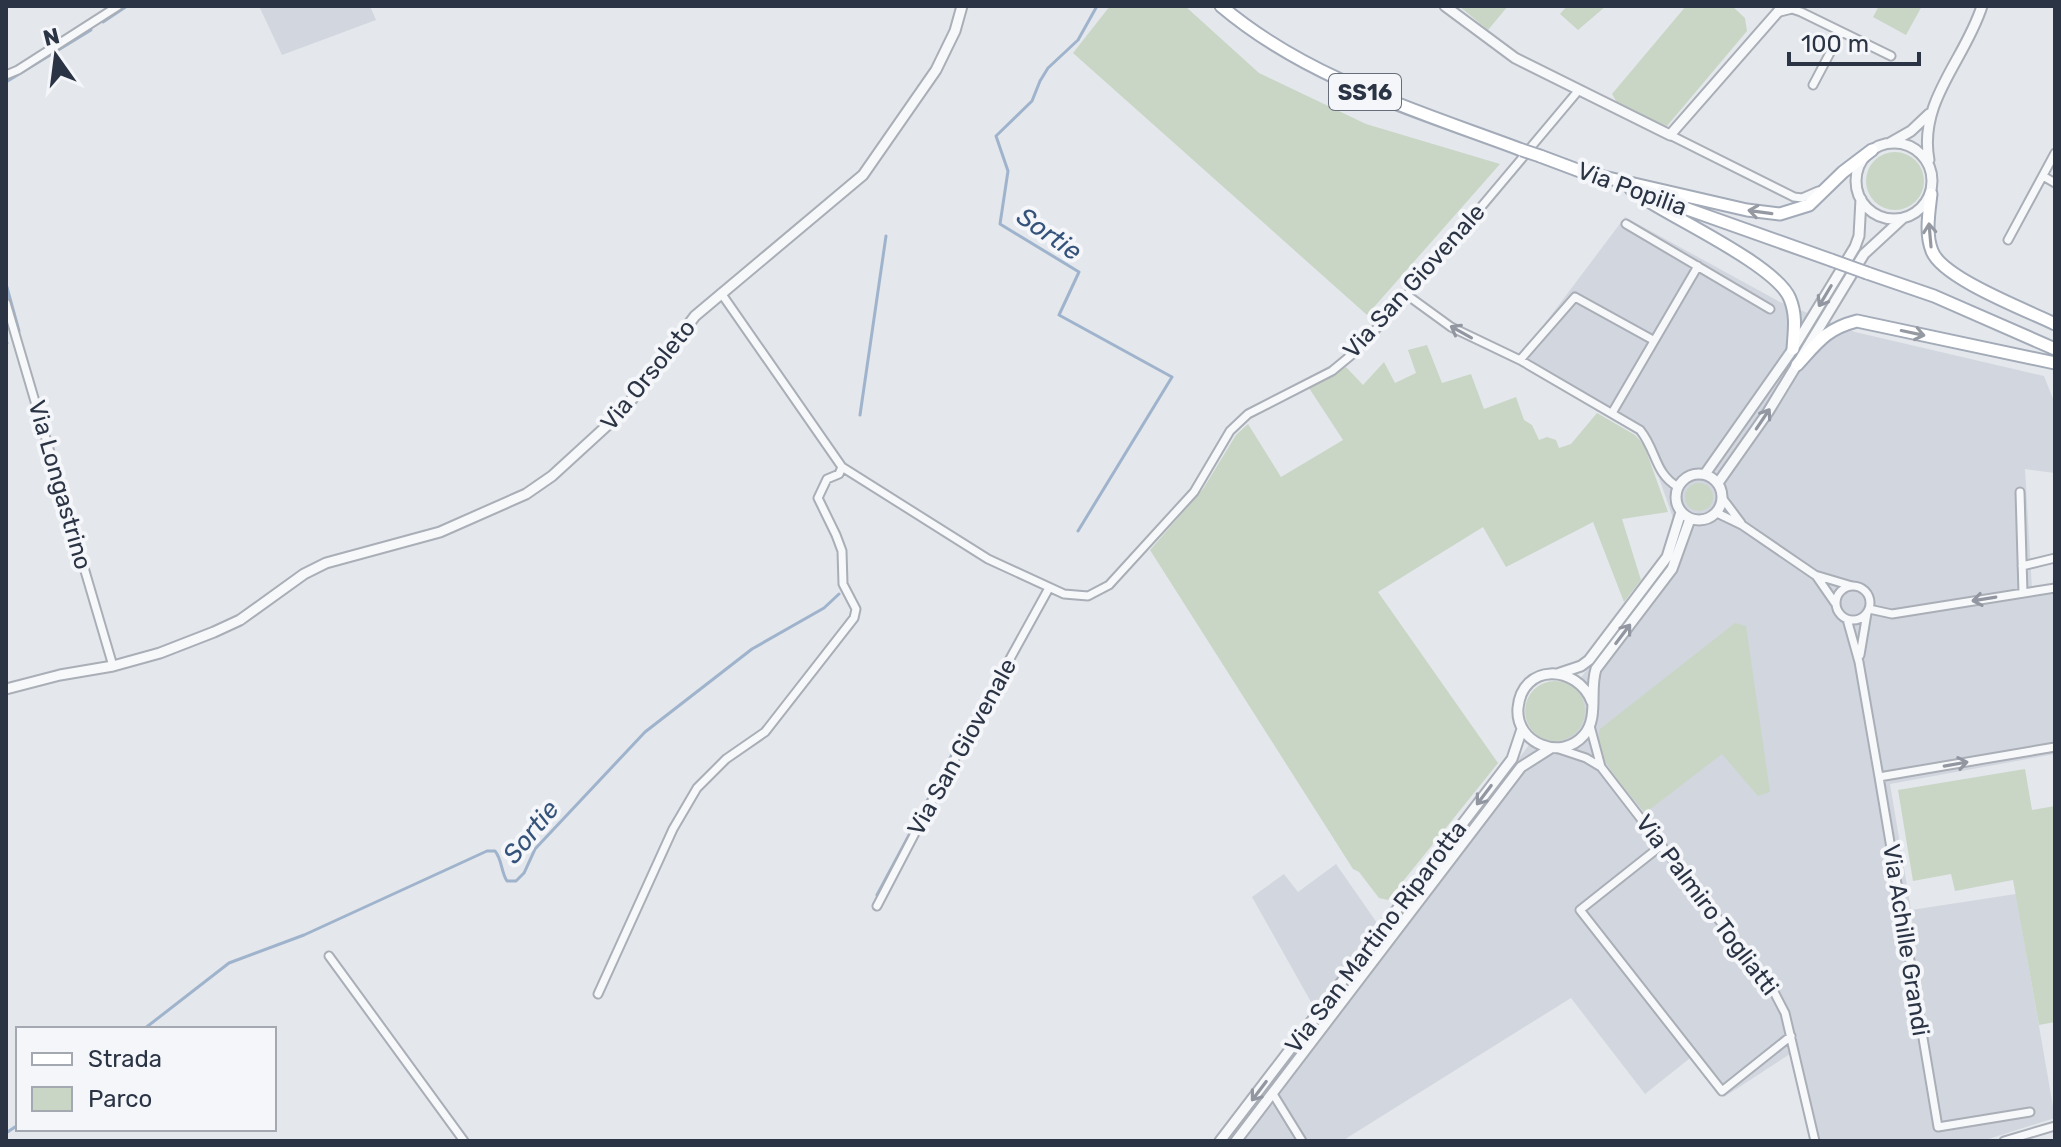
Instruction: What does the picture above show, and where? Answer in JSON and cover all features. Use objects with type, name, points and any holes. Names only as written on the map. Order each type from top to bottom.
[{"type":"main road","name":"Via Popilia","points":[[1221,6],[1295,58],[1366,93],[1934,296],[2055,349]]},
{"type":"main road","points":[[1582,172],[1769,214],[1809,205],[1872,150]]},
{"type":"main road","points":[[1630,189],[1775,278],[1790,297],[1795,319],[1793,349]]},
{"type":"main road","points":[[1931,194],[1929,239],[1932,251],[1944,268],[2055,324]]},
{"type":"main road","points":[[1797,365],[1837,326],[1857,321],[2055,363]]},
{"type":"street","points":[[6,75],[118,6]]},
{"type":"street","name":"Via Orsoleto","points":[[6,689],[113,666],[214,632],[240,620],[304,574],[326,563],[440,532],[526,494],[588,446],[623,411],[695,316],[863,175],[936,70],[955,31],[962,6]]},
{"type":"street","points":[[1445,6],[1515,58],[1794,197],[1810,195],[1830,185]]},
{"type":"street","points":[[1931,111],[1911,131],[1872,150],[1860,164],[1856,182],[1861,199],[1868,209],[1879,216],[1903,218],[1915,213],[1931,194],[1933,185],[1925,137],[1931,111],[1982,6]]},
{"type":"street","points":[[1978,18],[1990,6]]},
{"type":"street","points":[[1670,135],[1780,10],[1800,8],[1891,56]]},
{"type":"street","points":[[1813,85],[1841,32]]},
{"type":"street","name":"Via San Giovenale","points":[[721,293],[842,467],[988,559],[1064,594],[1088,596],[1109,585],[1194,492],[1230,431],[1248,414],[1332,371],[1355,352],[1407,295],[1578,91]]},
{"type":"street","points":[[1887,144],[1905,144],[1913,148],[1930,167]]},
{"type":"street","points":[[2008,240],[2055,153]]},
{"type":"street","points":[[2043,176],[2055,183]]},
{"type":"street","points":[[1705,474],[1793,349],[1855,247],[1859,236],[1861,199]]},
{"type":"street","points":[[1718,483],[1797,365],[1864,254],[1903,218]]},
{"type":"street","points":[[1626,224],[1770,309]]},
{"type":"street","points":[[1612,413],[1698,266]]},
{"type":"street","points":[[1407,295],[1451,327],[1520,360],[1640,430],[1648,439],[1665,479],[1678,487]]},
{"type":"street","points":[[1520,360],[1575,297],[1653,340]]},
{"type":"street","name":"Via Longastrino","points":[[6,303],[113,666]]},
{"type":"street","points":[[598,994],[673,829],[697,788],[726,759],[765,732],[854,618],[856,609],[843,584],[842,551],[818,498],[827,479],[839,474],[842,467]]},
{"type":"street","points":[[1705,474],[1718,483],[1723,499],[1717,513],[1704,520],[1686,516],[1676,500],[1678,487],[1689,476],[1705,474]]},
{"type":"street","points":[[2020,492],[2023,593]]},
{"type":"street","name":"Via Achille Grandi","points":[[1723,499],[1742,525]]},
{"type":"street","name":"Via Achille Grandi","points":[[1717,513],[1742,525],[1815,575],[1852,586]]},
{"type":"street","points":[[1601,767],[1586,758],[1539,745],[1522,729],[1518,718],[1521,695],[1537,678],[1581,666],[1589,660],[1667,557],[1686,516]]},
{"type":"street","points":[[1554,748],[1577,742],[1590,726],[1592,683],[1596,669],[1672,569],[1686,516]]},
{"type":"street","points":[[2022,566],[2055,558]]},
{"type":"street","name":"Via Achille Grandi","points":[[1815,575],[1839,613],[1847,619],[1859,662],[1938,1127],[2030,1112]]},
{"type":"street","points":[[1836,604],[1838,594],[1852,586],[1861,588],[1868,595],[1868,610]]},
{"type":"street","name":"Via San Giovenale","points":[[877,906],[1049,588]]},
{"type":"street","points":[[1847,619],[1856,620],[1868,610],[1892,614],[2055,588]]},
{"type":"street","name":"Via Achille Grandi","points":[[1859,662],[1868,610]]},
{"type":"street","points":[[1559,673],[1580,682],[1592,702]]},
{"type":"street","name":"Via Palmiro Togliatti","points":[[1590,726],[1601,767],[1773,990],[1785,1013],[1815,1141]]},
{"type":"street","name":"Via San Martino Riparotta","points":[[1220,1141],[1512,759],[1522,729]]},
{"type":"street","points":[[1879,777],[2055,747]]},
{"type":"street","name":"Via San Martino Riparotta","points":[[1236,1141],[1519,769],[1527,761],[1554,748]]},
{"type":"street","points":[[1662,845],[1580,910],[1722,1091],[1791,1036]]},
{"type":"street","points":[[329,956],[464,1141]]},
{"type":"street","points":[[1273,1094],[1302,1141]]},
{"type":"street","points":[[2004,1141],[2055,1126]]},
{"type":"shaded area","points":[[259,6],[370,6],[376,20],[282,55]]},
{"type":"shaded area","points":[[1625,217],[1780,302],[1855,332],[2044,376],[2055,404],[2055,473],[2025,469],[2032,589],[2055,586],[2055,754],[1890,784],[1911,910],[2016,894],[2055,1118],[1982,1141],[1817,1141],[1796,1050],[1724,1097],[1694,1055],[1645,1094],[1571,998],[1342,1141],[1230,1141],[1320,1018],[1252,897],[1284,874],[1298,892],[1336,864],[1384,933],[1627,618],[1681,541],[1642,429],[1519,358]]},
{"type":"green space","points":[[1110,6],[1185,6],[1259,73],[1366,124],[1500,164],[1367,315],[1073,53]]},
{"type":"green space","points":[[1459,6],[1508,6],[1488,30]]},
{"type":"green space","points":[[1567,6],[1606,6],[1578,30],[1560,14]]},
{"type":"green space","points":[[1686,6],[1732,6],[1745,18],[1747,31],[1667,126],[1619,106],[1612,94]]},
{"type":"green space","points":[[1879,6],[1922,6],[1906,35],[1873,17]]},
{"type":"green space","points":[[1895,152],[1916,160],[1924,181],[1916,202],[1895,210],[1874,202],[1866,181],[1874,160]]},
{"type":"green space","points":[[1427,345],[1442,383],[1471,374],[1484,409],[1516,397],[1524,420],[1532,425],[1539,440],[1547,437],[1556,440],[1559,448],[1571,444],[1597,413],[1635,435],[1644,445],[1668,512],[1622,519],[1641,580],[1624,602],[1593,522],[1506,567],[1483,527],[1378,592],[1498,763],[1388,900],[1379,898],[1359,872],[1353,869],[1150,550],[1203,489],[1236,435],[1248,424],[1281,477],[1343,440],[1309,388],[1346,367],[1363,385],[1384,362],[1395,383],[1416,373],[1408,350]]},
{"type":"green space","points":[[1699,483],[1709,487],[1713,497],[1709,507],[1699,511],[1689,507],[1685,497],[1689,487]]},
{"type":"green space","points":[[1735,623],[1746,626],[1770,792],[1758,796],[1722,754],[1645,813],[1606,762],[1599,740],[1600,729]]},
{"type":"green space","points":[[1555,681],[1566,683],[1576,690],[1583,700],[1583,722],[1576,732],[1566,739],[1555,741],[1544,739],[1534,732],[1527,722],[1525,711],[1527,700],[1534,690],[1544,683]]},
{"type":"green space","points":[[2025,769],[2032,810],[2055,806],[2055,1022],[2039,1025],[2013,880],[1955,891],[1951,874],[1913,881],[1898,790]]},
{"type":"waterway","name":"Sortie","points":[[103,22],[127,6]]},
{"type":"waterway","name":"Sortie","points":[[1078,531],[1172,377],[1059,315],[1079,272],[1000,224],[1008,171],[996,136],[1032,101],[1048,68],[1078,40],[1097,6]]},
{"type":"waterway","name":"Sortie","points":[[6,82],[91,30]]},
{"type":"waterway","name":"Sortie","points":[[860,415],[886,236]]},
{"type":"waterway","name":"Sortie","points":[[6,284],[19,331]]},
{"type":"waterway","name":"Sortie","points":[[147,1027],[229,963],[304,935],[487,851],[495,851],[507,881],[516,881],[524,873],[535,849],[645,732],[752,649],[824,608],[839,594]]},
{"type":"waterway","name":"Sortie","points":[[936,783],[991,685]]},
{"type":"waterway","name":"Sortie","points":[[877,895],[932,792]]},
{"type":"waterway","name":"Sortie","points":[[6,1133],[16,1126]]}]
